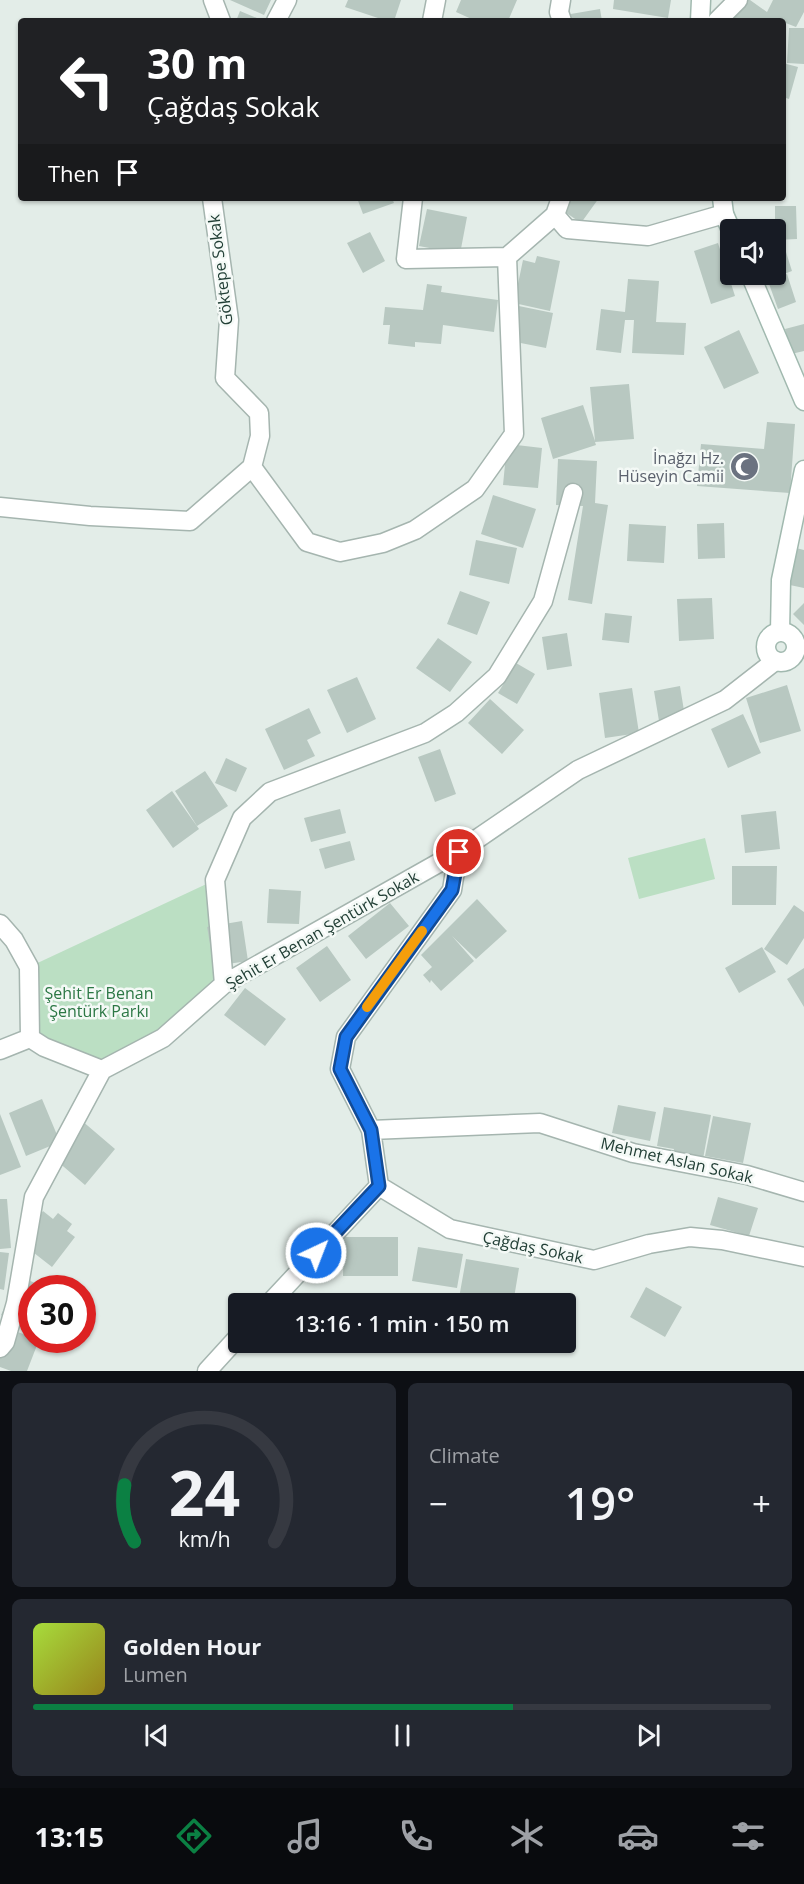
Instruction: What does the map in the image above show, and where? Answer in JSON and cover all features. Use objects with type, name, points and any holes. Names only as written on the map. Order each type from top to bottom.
[{"type":"street","points":[[213,0],[220,18]]},
{"type":"street","points":[[278,18],[287,0]]},
{"type":"street","points":[[433,18],[436,0]]},
{"type":"street","points":[[561,0],[559,12],[561,18]]},
{"type":"street","points":[[700,18],[701,0]]},
{"type":"street","points":[[720,18],[738,0]]},
{"type":"street","name":"Göktepe Sokak","points":[[212,201],[229,320],[225,378],[259,413],[260,435],[252,467]]},
{"type":"street","points":[[413,201],[406,259],[507,257],[558,206],[567,229],[648,236],[726,214]]},
{"type":"street","points":[[0,507],[90,516],[190,521],[252,467],[307,542],[340,552],[383,543],[415,530],[475,489],[514,435],[507,257]]},
{"type":"street","points":[[755,285],[804,401]]},
{"type":"street","points":[[780,632],[781,580],[804,470]]},
{"type":"street","points":[[224,984],[215,880],[242,818],[270,792],[425,733],[456,713],[497,676],[543,601],[573,493]]},
{"type":"street","points":[[775,661],[768,654],[766,645],[770,636],[780,632],[792,638],[799,652]]},
{"type":"street","name":"Şehit Er Benan Şentürk Sokak","points":[[102,1070],[164,1038],[224,984],[459,852],[578,770],[725,700],[775,661],[785,661],[799,652]]},
{"type":"street","points":[[279,1293],[379,1186],[371,1130],[340,1069],[346,1037],[452,890],[459,852]]},
{"type":"street","points":[[0,924],[14,940],[29,967],[30,1038]]},
{"type":"street","points":[[0,1050],[30,1038]]},
{"type":"street","points":[[0,1348],[5,1342],[16,1303],[34,1197],[102,1070],[44,1047],[30,1038]]},
{"type":"street","name":"Mehmet Aslan Sokak","points":[[371,1130],[540,1123],[633,1153],[747,1175],[804,1192]]},
{"type":"street","name":"Çağdaş Sokak","points":[[379,1186],[450,1229],[594,1260],[649,1244],[690,1237],[722,1240],[804,1257]]},
{"type":"street","points":[[207,1371],[228,1348]]},
{"type":"green space","points":[[705,838],[715,879],[639,899],[628,858]]},
{"type":"green space","name":"Şehit Er Benan Şentürk Parkı","points":[[215,880],[224,984],[102,1070],[30,1038],[29,967]]},
{"type":"building","points":[[230,0],[271,0],[264,15]]},
{"type":"building","points":[[348,0],[401,0],[395,18],[378,18],[345,7]]},
{"type":"building","points":[[461,0],[517,0],[509,18],[469,18],[456,12]]},
{"type":"building","points":[[614,0],[671,0],[668,18],[613,9]]},
{"type":"building","points":[[746,0],[750,0],[767,12],[773,0],[804,0],[804,12],[796,27],[786,23],[786,18],[732,18]]},
{"type":"building","points":[[600,9],[602,18],[559,18],[559,16]]},
{"type":"building","points":[[240,11],[257,18],[237,18]]},
{"type":"building","points":[[789,28],[804,28],[804,64],[787,63]]},
{"type":"building","points":[[786,64],[798,67],[789,99],[786,98]]},
{"type":"building","points":[[358,201],[393,201],[394,203],[363,214]]},
{"type":"building","points":[[549,201],[597,201],[581,223]]},
{"type":"building","points":[[775,206],[796,206],[797,239],[786,240],[786,219],[775,219]]},
{"type":"building","points":[[427,209],[467,217],[460,254],[419,246]]},
{"type":"building","points":[[370,232],[385,261],[363,273],[347,243]]},
{"type":"building","points":[[718,243],[720,285],[731,285],[735,296],[711,304],[694,251]]},
{"type":"building","points":[[786,252],[792,271],[786,273]]},
{"type":"building","points":[[537,256],[560,261],[550,311],[514,303],[523,260],[535,263]]},
{"type":"building","points":[[786,274],[796,302],[778,309],[769,285],[786,285]]},
{"type":"building","points":[[628,279],[659,281],[656,322],[686,323],[684,355],[632,353],[634,320],[625,320],[621,353],[596,350],[601,309],[625,312]]},
{"type":"building","points":[[427,284],[442,286],[441,292],[498,300],[494,332],[443,325],[441,344],[415,342],[415,347],[388,344],[390,325],[383,325],[385,307],[423,310]]},
{"type":"building","points":[[509,304],[553,313],[546,348],[501,339]]},
{"type":"building","points":[[804,324],[804,351],[791,354],[785,329]]},
{"type":"building","points":[[739,330],[759,373],[724,389],[704,347]]},
{"type":"building","points":[[629,384],[634,439],[595,442],[596,445],[553,459],[541,418],[583,405],[595,441],[590,387]]},
{"type":"building","name":"İnağzı Hz. Hüseyin Camii","points":[[767,422],[795,424],[790,493],[697,486],[701,444],[764,449]]},
{"type":"building","points":[[507,444],[542,448],[538,488],[503,485]]},
{"type":"building","points":[[558,459],[597,461],[595,503],[608,505],[592,604],[568,600],[583,506],[556,505]]},
{"type":"building","points":[[493,495],[536,509],[523,548],[481,534]]},
{"type":"building","points":[[724,523],[725,558],[698,559],[697,524]]},
{"type":"building","points":[[629,524],[666,526],[664,563],[627,561]]},
{"type":"building","points":[[476,540],[517,548],[509,584],[469,575]]},
{"type":"building","points":[[780,544],[804,550],[804,588],[771,581]]},
{"type":"building","points":[[460,591],[490,602],[477,635],[447,624]]},
{"type":"building","points":[[712,598],[714,639],[679,641],[677,599]]},
{"type":"building","points":[[804,603],[804,625],[793,614]]},
{"type":"building","points":[[605,613],[632,616],[629,643],[602,640]]},
{"type":"building","points":[[567,633],[572,666],[547,670],[542,637]]},
{"type":"building","points":[[438,638],[472,662],[450,692],[416,668]]},
{"type":"building","points":[[516,663],[535,674],[517,704],[498,693]]},
{"type":"building","points":[[357,677],[376,719],[347,733],[327,690]]},
{"type":"building","points":[[787,685],[801,731],[760,743],[746,698]]},
{"type":"building","points":[[680,686],[685,717],[659,721],[654,691]]},
{"type":"building","points":[[632,688],[639,733],[605,738],[599,693]]},
{"type":"building","points":[[490,699],[524,730],[502,754],[468,723]]},
{"type":"building","points":[[309,708],[321,733],[307,740],[315,756],[284,770],[265,729]]},
{"type":"building","points":[[743,714],[761,753],[728,768],[711,729]]},
{"type":"building","points":[[440,749],[456,794],[435,802],[418,757]]},
{"type":"building","points":[[226,758],[247,768],[236,792],[215,783]]},
{"type":"building","points":[[205,771],[228,806],[197,826],[175,791]]},
{"type":"building","points":[[172,791],[199,829],[173,848],[146,810]]},
{"type":"building","points":[[340,809],[346,833],[311,842],[304,818]]},
{"type":"building","points":[[776,811],[780,849],[745,853],[741,815]]},
{"type":"building","points":[[350,841],[355,860],[325,869],[319,849]]},
{"type":"building","points":[[732,866],[777,866],[776,905],[732,905]]},
{"type":"building","points":[[269,889],[301,891],[299,924],[267,923]]},
{"type":"building","points":[[477,899],[507,931],[476,959],[452,936],[474,961],[441,991],[423,975],[432,967],[421,955]]},
{"type":"building","points":[[390,903],[409,926],[366,959],[348,936]]},
{"type":"building","points":[[794,905],[804,912],[804,938],[787,965],[764,949]]},
{"type":"building","points":[[242,921],[248,961],[214,966],[207,927]]},
{"type":"building","points":[[327,946],[351,980],[320,1002],[296,968]]},
{"type":"building","points":[[762,947],[776,972],[739,993],[725,968]]},
{"type":"building","points":[[804,968],[804,1007],[787,979]]},
{"type":"building","points":[[245,988],[286,1019],[265,1046],[224,1015]]},
{"type":"building","points":[[42,1099],[60,1142],[26,1156],[9,1113]]},
{"type":"building","points":[[618,1105],[656,1112],[650,1141],[612,1133]]},
{"type":"building","points":[[664,1107],[711,1115],[703,1159],[673,1154],[674,1149],[657,1146]]},
{"type":"building","points":[[0,1114],[21,1167],[0,1175]]},
{"type":"building","points":[[713,1116],[751,1123],[743,1163],[705,1156]]},
{"type":"building","points":[[81,1120],[115,1149],[85,1185],[50,1155]]},
{"type":"building","points":[[718,1197],[758,1208],[749,1236],[710,1225]]},
{"type":"building","points":[[0,1199],[7,1199],[11,1248],[0,1249]]},
{"type":"building","points":[[43,1211],[53,1219],[58,1213],[72,1224],[67,1231],[75,1237],[52,1267],[20,1242]]},
{"type":"building","points":[[344,1237],[398,1237],[398,1276],[343,1276]]},
{"type":"building","points":[[418,1247],[463,1254],[457,1288],[412,1281]]},
{"type":"building","points":[[0,1252],[9,1253],[4,1290],[0,1289]]},
{"type":"building","points":[[466,1259],[519,1268],[515,1293],[460,1293]]},
{"type":"building","points":[[18,1283],[18,1323],[1,1315]]},
{"type":"building","points":[[646,1287],[682,1307],[665,1337],[630,1317]]},
{"type":"building","points":[[0,1326],[18,1332],[18,1353],[34,1353],[27,1371],[11,1371],[0,1367]]},
{"type":"slow traffic","points":[[367,1007],[422,931]]},
{"type":"place","name":"İnağzı Hz. Hüseyin Camii","points":[[745,467]]},
{"type":"route","points":[[316,1253],[379,1186],[371,1130],[340,1069],[346,1037],[452,890],[459,852]]}]
